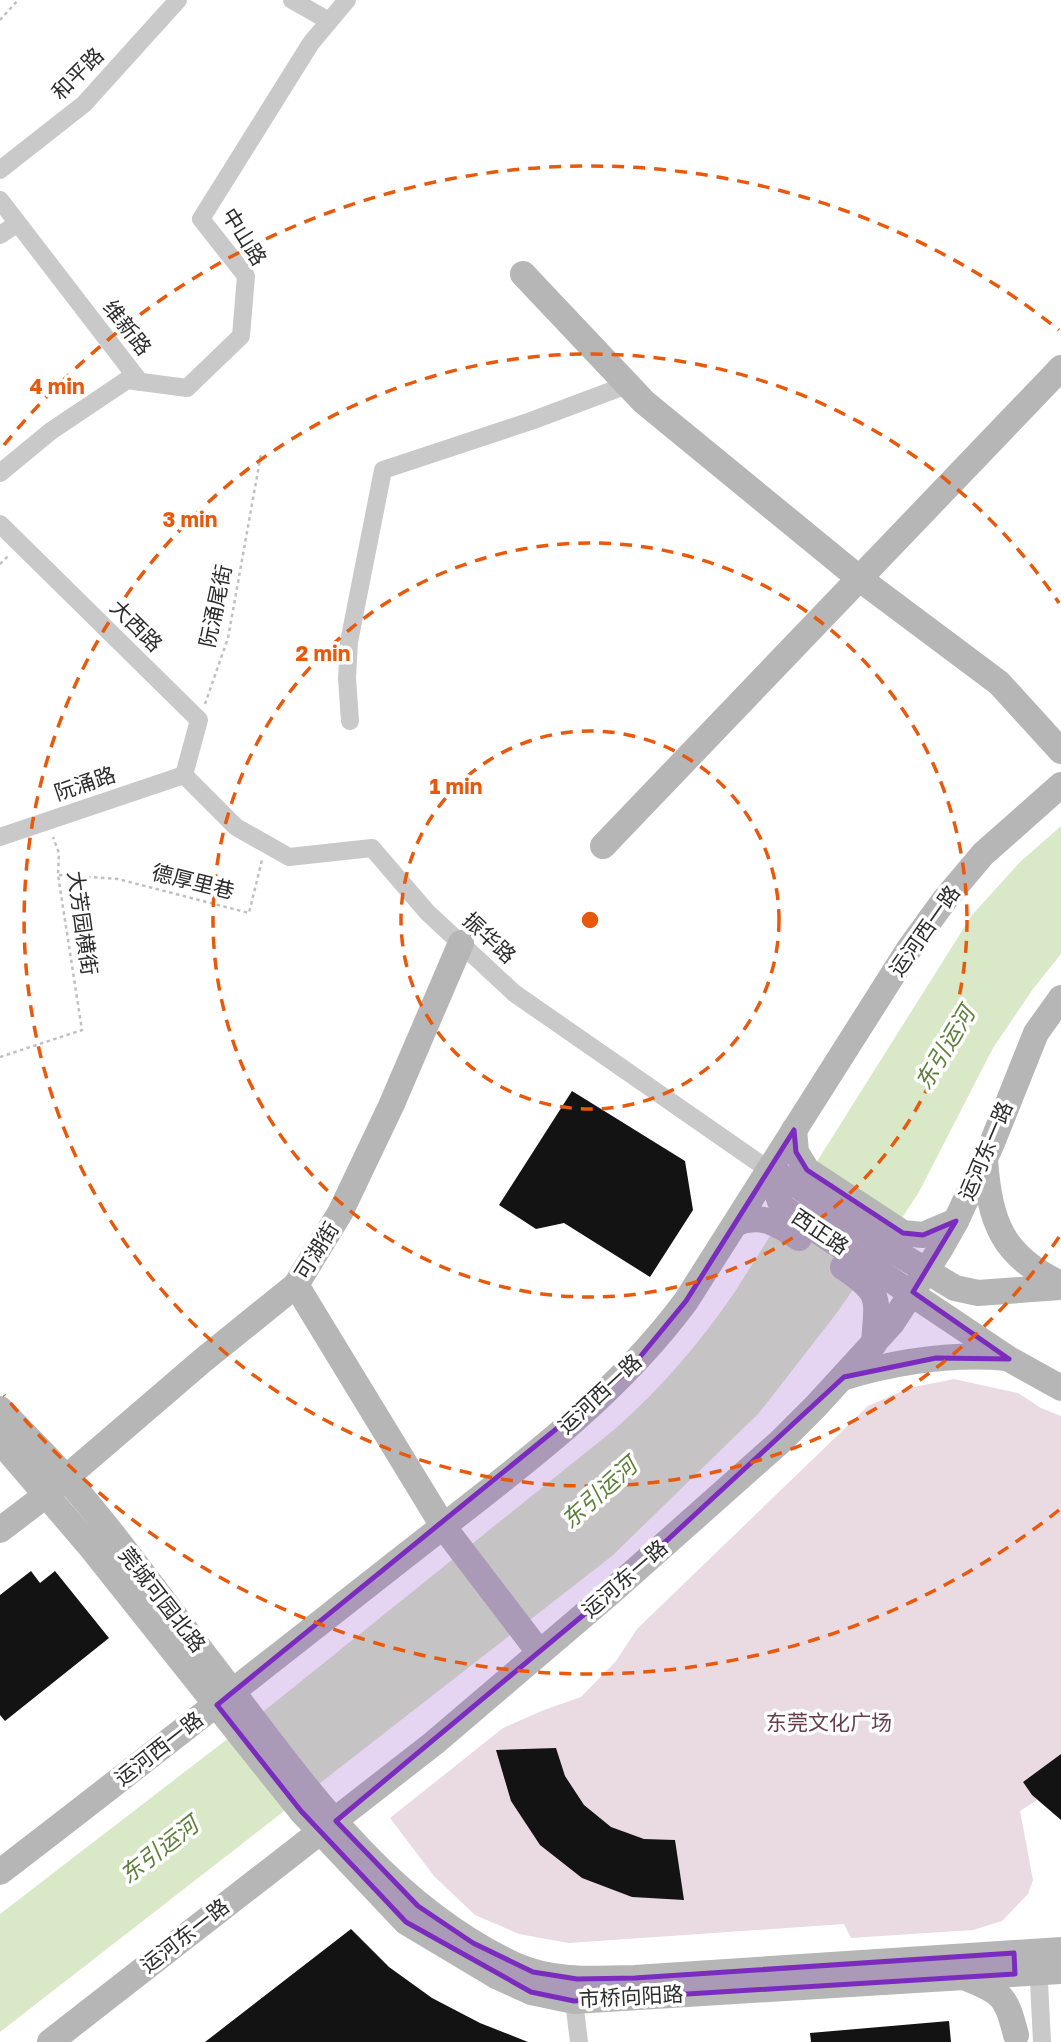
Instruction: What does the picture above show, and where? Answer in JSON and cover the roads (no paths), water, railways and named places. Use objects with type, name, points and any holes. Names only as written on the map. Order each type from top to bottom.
[{"type":"street","name":"和平路","points":[[0,170],[84,104],[178,0]]},
{"type":"street","points":[[292,0],[328,21]]},
{"type":"street","points":[[310,0],[328,21]]},
{"type":"street","name":"中山路","points":[[140,382],[187,387],[241,336],[246,276],[201,219],[311,44],[347,0]]},
{"type":"street","name":"维新路","points":[[0,200],[140,382]]},
{"type":"street","points":[[0,234],[17,224]]},
{"type":"street","points":[[523,274],[644,402],[860,579],[999,683],[1061,751]]},
{"type":"street","points":[[603,846],[1061,368]]},
{"type":"street","name":"维新路","points":[[0,473],[51,431],[127,380],[140,382]]},
{"type":"street","points":[[350,721],[349,642],[383,470],[531,421],[628,384]]},
{"type":"street","name":"大西路","points":[[0,524],[199,720],[184,775]]},
{"type":"street","name":"阮涌路","points":[[0,837],[184,775]]},
{"type":"street","name":"振华路","points":[[184,775],[236,827],[289,857],[372,848],[427,912],[514,993],[769,1170]]},
{"type":"street","name":"运河西一路","points":[[0,1872],[225,1698],[449,1535],[630,1370],[686,1301],[909,949],[946,898],[983,854],[1061,785]]},
{"type":"street","name":"可湖街","points":[[0,1531],[296,1285],[340,1213],[391,1106],[461,943]]},
{"type":"street","name":"运河东一路","points":[[50,2042],[434,1743],[531,1642],[611,1592],[780,1442],[844,1377],[892,1323],[956,1221],[985,1159],[1037,1033],[1061,998]]},
{"type":"street","points":[[794,1130],[802,1177]]},
{"type":"street","points":[[985,1159],[992,1211],[1005,1239],[1028,1266],[1061,1286]]},
{"type":"street","name":"西正路","points":[[886,1260],[802,1177],[769,1170],[777,1214],[886,1260],[920,1281],[1009,1359],[1061,1388]]},
{"type":"street","points":[[736,1223],[777,1214]]},
{"type":"street","points":[[874,1344],[876,1307],[873,1291],[886,1260],[923,1235],[956,1221]]},
{"type":"street","name":"西正路","points":[[920,1281],[967,1292],[1061,1286]]},
{"type":"street","points":[[296,1285],[449,1535],[531,1642]]},
{"type":"street","points":[[844,1377],[882,1366],[936,1358],[958,1356],[1009,1359]]},
{"type":"street","name":"莞城可园北路","points":[[0,1409],[56,1487],[309,1805]]},
{"type":"street","name":"莞城可园北路","points":[[0,1441],[56,1487]]},
{"type":"street","name":"市桥向阳路","points":[[309,1805],[329,1827],[418,1906],[473,1943],[515,1966],[575,1990],[635,1978],[978,1969],[1038,1962]]},
{"type":"street","points":[[1025,2040],[1038,1962]]},
{"type":"street","points":[[1025,2040],[1038,1962]]},
{"type":"street","points":[[978,1969],[1010,2009],[1025,2040]]},
{"type":"street","points":[[575,1990],[579,2042]]},
{"type":"water","name":"东引运河","points":[[1061,826],[1061,954],[1033,989],[993,1048],[919,1192],[836,1314],[759,1413],[612,1556],[0,2032],[0,1914],[269,1707],[615,1429],[649,1397],[695,1346],[736,1290],[972,915],[1020,862]]},
{"type":"park label","name":"东莞文化广场","points":[[829,1723]]}]
